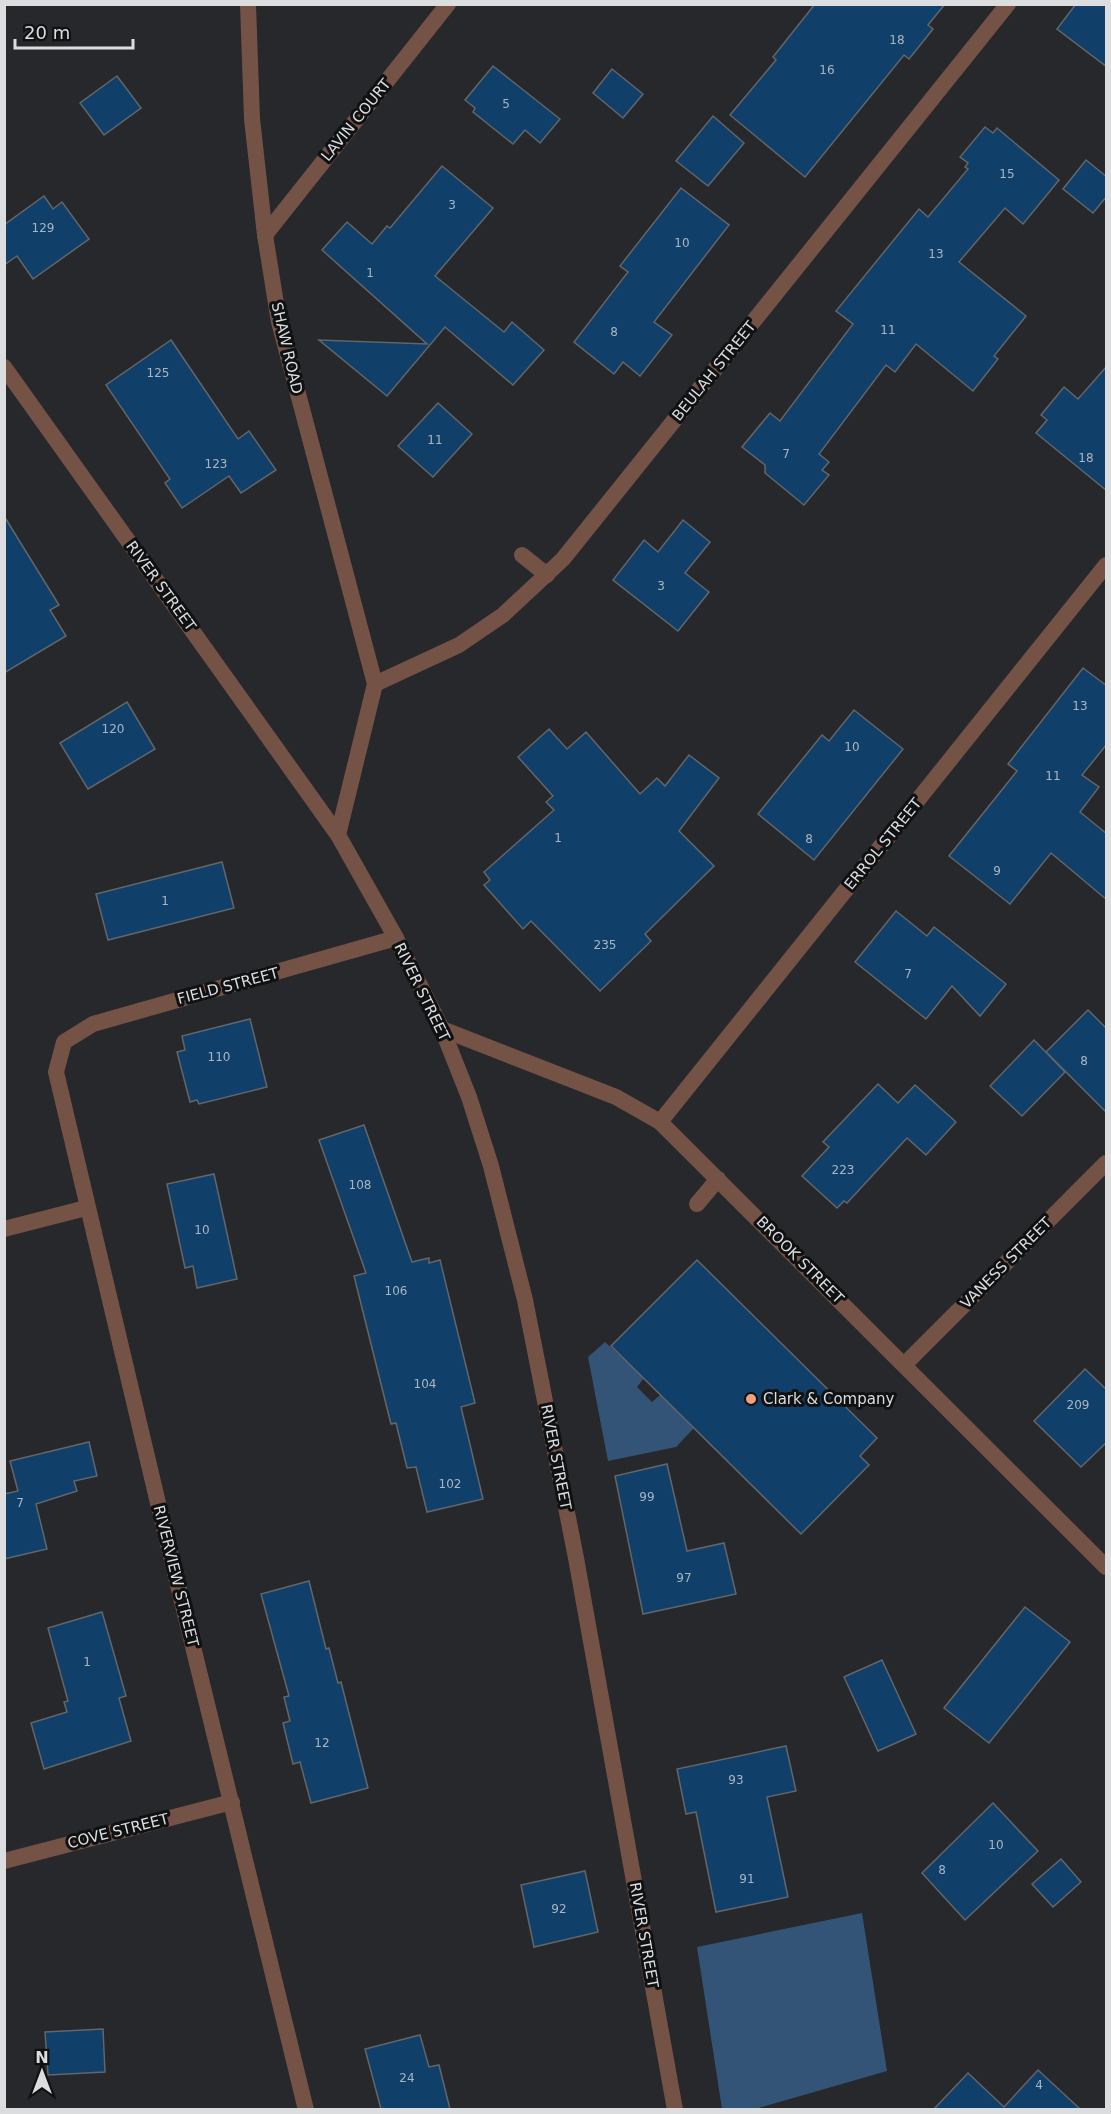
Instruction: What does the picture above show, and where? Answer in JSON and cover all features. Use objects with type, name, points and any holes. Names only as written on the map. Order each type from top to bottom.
[{"type":"street","name":"SHAW ROAD","points":[[248,4],[252,119],[265,235],[279,322],[375,684]]},
{"type":"street","name":"LAVIN COURT","points":[[265,235],[448,4]]},
{"type":"street","name":"BEULAH STREET","points":[[375,684],[459,645],[503,615],[547,575],[578,541],[1008,4]]},
{"type":"street","name":"RIVER STREET","points":[[4,367],[338,835],[396,938],[442,1029],[469,1097],[491,1166],[525,1300],[576,1558],[675,2109]]},
{"type":"street","points":[[522,555],[547,575]]},
{"type":"street","name":"ERROL STREET","points":[[660,1122],[1107,565]]},
{"type":"street","points":[[338,835],[375,684]]},
{"type":"street","name":"FIELD STREET","points":[[64,1042],[93,1024],[396,938]]},
{"type":"street","name":"BROOK STREET","points":[[442,1029],[616,1097],[660,1122],[1107,1567]]},
{"type":"street","name":"RIVERVIEW STREET","points":[[64,1042],[56,1072],[86,1208],[306,2109]]},
{"type":"street","name":"VANESS STREET","points":[[905,1364],[1107,1163]]},
{"type":"street","points":[[698,1204],[718,1179]]},
{"type":"street","points":[[4,1228],[86,1208]]},
{"type":"street","name":"COVE STREET","points":[[4,1861],[232,1802]]},
{"type":"shaded area","points":[[605,1342],[644,1378],[637,1387],[652,1402],[660,1395],[694,1428],[676,1447],[608,1461],[588,1357]]},
{"type":"shaded area","points":[[862,1913],[887,2071],[755,2109],[722,2109],[697,1947]]},
{"type":"building","points":[[815,4],[945,4],[928,25],[933,29],[909,59],[904,55],[805,177],[730,115],[776,60],[773,57]]},
{"type":"building","points":[[1076,4],[1107,4],[1107,67],[1057,29]]},
{"type":"building","points":[[493,66],[560,119],[540,143],[525,130],[513,144],[473,112],[475,108],[465,100]]},
{"type":"building","points":[[612,69],[643,94],[623,118],[593,93]]},
{"type":"building","points":[[117,76],[141,108],[104,135],[80,103]]},
{"type":"building","points":[[713,116],[744,143],[708,186],[676,161]]},
{"type":"building","points":[[985,127],[993,133],[997,128],[1059,180],[1023,224],[1005,208],[959,262],[1026,316],[994,356],[998,359],[973,391],[916,344],[895,372],[886,365],[819,454],[829,462],[822,470],[829,475],[804,505],[765,473],[765,465],[742,447],[770,413],[780,421],[853,324],[836,311],[919,209],[928,217],[968,169],[965,167],[968,163],[960,157]]},
{"type":"building","points":[[1086,160],[1107,177],[1107,196],[1093,213],[1063,189]]},
{"type":"building","points":[[442,166],[493,208],[435,276],[504,332],[512,322],[544,350],[513,385],[445,327],[387,396],[319,340],[427,344],[322,250],[347,222],[372,244],[387,226],[390,228]]},
{"type":"building","points":[[681,188],[729,225],[654,322],[672,335],[640,376],[623,362],[614,374],[574,342],[628,272],[620,266]]},
{"type":"building","points":[[44,196],[53,209],[62,202],[89,239],[33,279],[17,256],[4,265],[4,225]]},
{"type":"building","points":[[171,340],[238,439],[249,431],[276,470],[241,493],[229,476],[182,508],[165,483],[170,479],[106,385]]},
{"type":"building","points":[[1107,366],[1107,491],[1036,433],[1047,420],[1041,415],[1064,387],[1078,399]]},
{"type":"building","points":[[438,403],[472,434],[433,477],[398,446]]},
{"type":"building","points":[[4,516],[59,605],[50,610],[66,636],[4,673]]},
{"type":"building","points":[[683,520],[710,542],[685,573],[709,592],[678,631],[613,580],[644,540],[658,552]]},
{"type":"building","points":[[1083,668],[1107,686],[1107,744],[1082,775],[1099,787],[1080,812],[1107,834],[1107,900],[1051,853],[1010,904],[949,856],[1017,771],[1008,764]]},
{"type":"building","points":[[127,702],[155,749],[88,789],[60,743]]},
{"type":"building","points":[[854,710],[903,749],[814,860],[758,814],[822,735],[829,741]]},
{"type":"building","points":[[549,729],[567,749],[586,732],[640,794],[657,778],[665,786],[689,755],[719,778],[679,831],[714,866],[645,934],[651,941],[600,991],[531,921],[523,929],[484,885],[490,880],[484,872],[554,810],[546,802],[553,796],[518,757]]},
{"type":"building","points":[[222,862],[234,908],[108,940],[96,894]]},
{"type":"building","points":[[896,911],[927,936],[934,927],[1006,984],[980,1016],[952,986],[926,1019],[855,962]]},
{"type":"building","points":[[1088,1010],[1107,1029],[1107,1113],[1046,1052]]},
{"type":"building","points":[[250,1019],[267,1087],[199,1104],[197,1100],[190,1102],[177,1052],[185,1050],[182,1036]]},
{"type":"building","points":[[1034,1040],[1065,1072],[1022,1116],[990,1086]]},
{"type":"building","points":[[878,1084],[898,1103],[915,1085],[956,1122],[926,1155],[907,1138],[847,1203],[844,1201],[837,1208],[802,1176],[829,1147],[823,1142]]},
{"type":"building","points":[[364,1125],[412,1262],[429,1258],[429,1263],[440,1260],[475,1403],[461,1407],[483,1499],[427,1512],[416,1467],[407,1468],[396,1423],[391,1424],[354,1276],[366,1273],[319,1140]]},
{"type":"building","points":[[214,1174],[237,1279],[197,1288],[193,1266],[185,1268],[167,1184]]},
{"type":"building","name":"Clark & Company","points":[[697,1260],[877,1438],[860,1456],[869,1465],[801,1534],[611,1346]]},
{"type":"building","points":[[1085,1369],[1107,1390],[1107,1442],[1081,1467],[1034,1421]]},
{"type":"building","points":[[89,1442],[97,1476],[74,1481],[77,1491],[36,1504],[47,1549],[4,1559],[4,1494],[18,1491],[10,1461]]},
{"type":"building","points":[[667,1464],[687,1551],[724,1543],[736,1594],[643,1614],[615,1476]]},
{"type":"building","points":[[309,1581],[326,1649],[329,1648],[338,1683],[341,1682],[368,1788],[311,1803],[300,1762],[293,1764],[283,1723],[290,1721],[284,1697],[289,1696],[261,1594]]},
{"type":"building","points":[[1025,1607],[1070,1642],[989,1743],[944,1708]]},
{"type":"building","points":[[102,1612],[126,1696],[119,1698],[131,1741],[44,1769],[31,1723],[67,1712],[64,1702],[68,1701],[48,1628]]},
{"type":"building","points":[[882,1660],[916,1734],[878,1751],[844,1677]]},
{"type":"building","points":[[786,1746],[796,1791],[767,1797],[788,1897],[716,1912],[696,1812],[686,1814],[677,1769]]},
{"type":"building","points":[[993,1803],[1038,1851],[965,1920],[922,1873]]},
{"type":"building","points":[[1061,1859],[1081,1882],[1053,1907],[1032,1884]]},
{"type":"building","points":[[585,1871],[598,1932],[534,1947],[521,1885]]},
{"type":"building","points":[[103,2029],[105,2072],[48,2075],[45,2032]]},
{"type":"building","points":[[420,2035],[429,2067],[439,2065],[450,2109],[381,2109],[365,2049]]},
{"type":"building","points":[[1038,2070],[1080,2109],[934,2109],[968,2073],[1004,2107]]},
{"type":"place","name":"Clark & Company","points":[[751,1399]]}]
